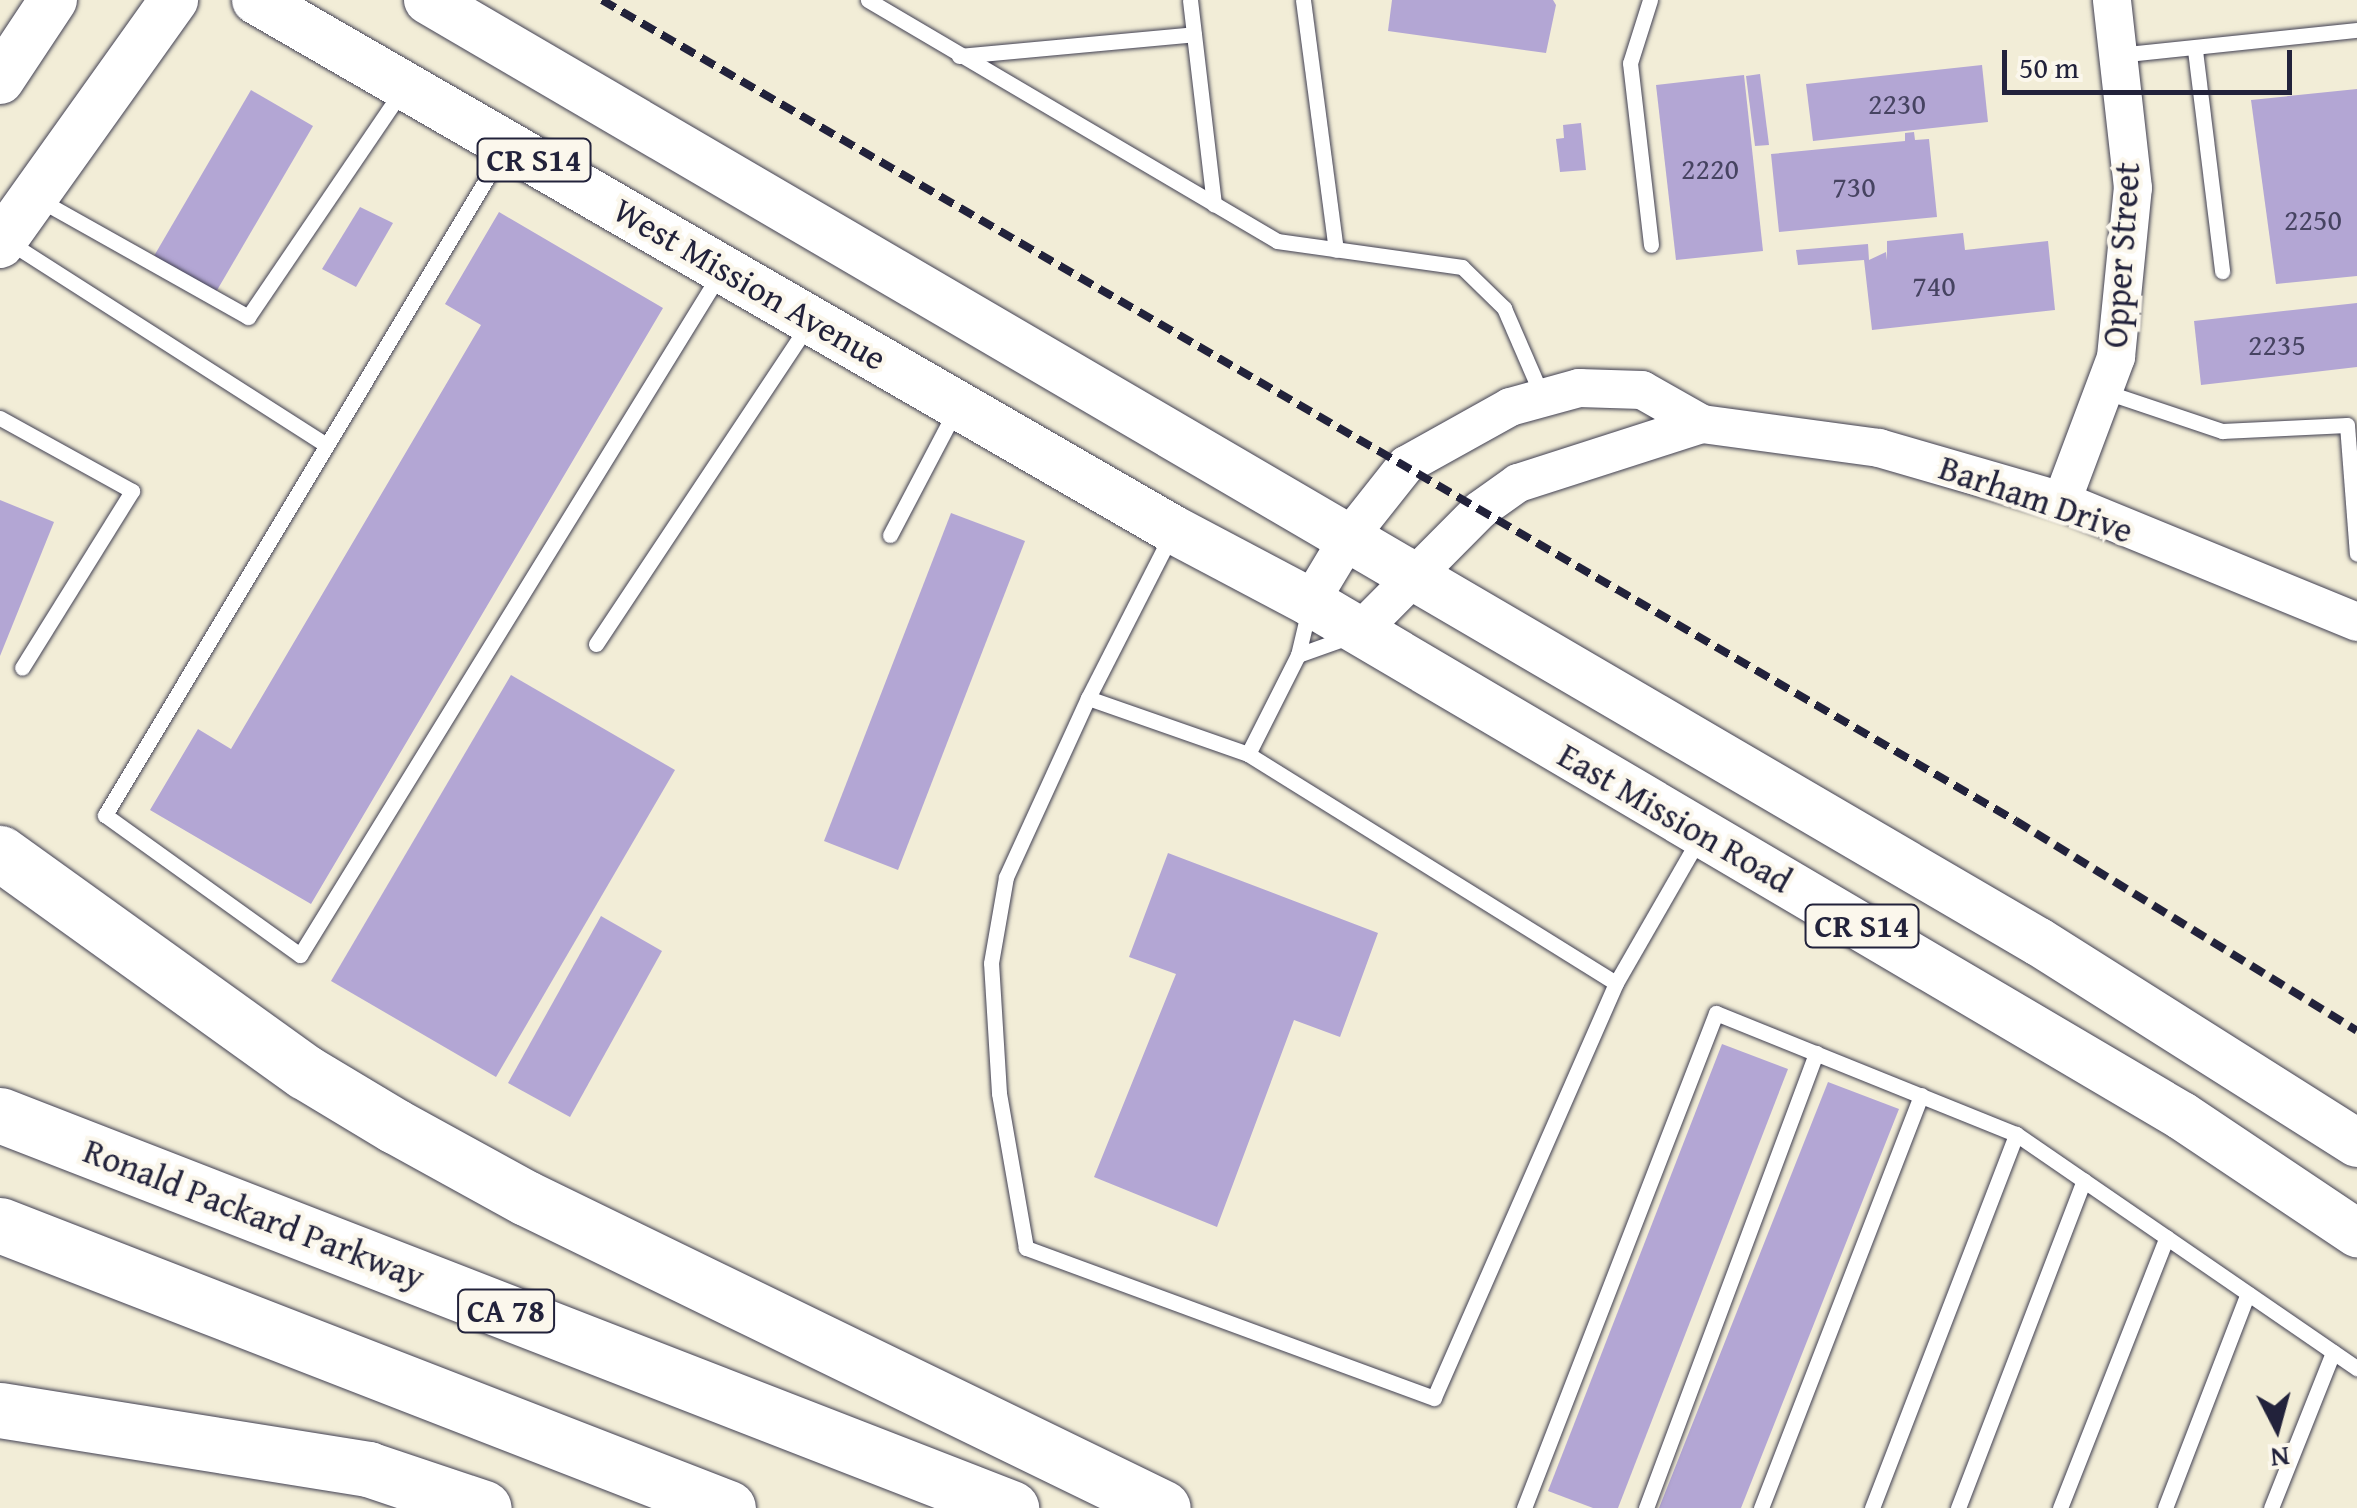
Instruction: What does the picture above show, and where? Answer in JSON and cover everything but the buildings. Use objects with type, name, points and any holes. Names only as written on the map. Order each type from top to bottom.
[{"type":"highway","points":[[0,853],[305,1072],[396,1126],[526,1198],[1163,1508]]},
{"type":"highway","name":"Ronald Packard Parkway","points":[[0,1115],[1011,1508]]},
{"type":"highway","points":[[0,1224],[728,1508]]},
{"type":"highway","points":[[0,1410],[368,1469],[484,1508]]},
{"type":"main road","points":[[0,80],[53,0]]},
{"type":"main road","points":[[2,242],[174,0]]},
{"type":"main road","name":"West Mission Avenue","points":[[256,0],[1036,447]]},
{"type":"main road","name":"CR S14","points":[[428,0],[1120,409],[1416,575],[2039,942],[2357,1143]]},
{"type":"main road","name":"East Mission Road","points":[[1036,447],[1174,530],[1310,602],[2182,1116],[2357,1233]]},
{"type":"street","name":"Opper Street","points":[[2062,501],[2116,356],[2133,188],[2112,0]]},
{"type":"street","name":"Barham Drive","points":[[1310,602],[1349,537],[1406,466],[1510,407],[1579,388],[1642,390],[1702,424],[1879,448],[2062,501],[2357,622]]},
{"type":"street","name":"Barham Drive","points":[[1358,633],[1480,510],[1518,484],[1702,424]]},
{"type":"lane","points":[[868,0],[1277,241],[1462,267],[1504,308],[1543,398]]},
{"type":"lane","points":[[1190,0],[1214,205]]},
{"type":"lane","points":[[1303,0],[1336,250]]},
{"type":"lane","points":[[1650,0],[1630,64],[1650,245]]},
{"type":"lane","points":[[2118,55],[2195,50],[2357,30]]},
{"type":"lane","points":[[958,56],[1194,34]]},
{"type":"lane","points":[[2195,50],[2222,271]]},
{"type":"lane","points":[[34,197],[248,317],[406,86]]},
{"type":"lane","points":[[507,144],[104,815],[300,955],[723,268]]},
{"type":"lane","points":[[2,242],[326,444]]},
{"type":"lane","points":[[596,644],[812,319]]},
{"type":"lane","points":[[2104,391],[2222,431],[2347,425],[2357,554]]},
{"type":"lane","points":[[890,534],[960,403]]},
{"type":"lane","points":[[0,418],[132,492],[22,668]]},
{"type":"lane","points":[[1174,530],[1088,698],[1006,877],[991,962],[999,1094],[1026,1248],[1434,1398],[1616,983],[1702,834]]},
{"type":"lane","points":[[1248,754],[1298,655],[1310,602]]},
{"type":"lane","points":[[1298,655],[1358,633]]},
{"type":"lane","points":[[1088,698],[1248,754],[1616,983]]},
{"type":"lane","points":[[1524,1508],[1716,1013],[2016,1134],[2357,1368]]},
{"type":"lane","points":[[1646,1508],[1816,1053]]},
{"type":"lane","points":[[1762,1508],[1921,1096]]},
{"type":"lane","points":[[1872,1508],[2016,1134]]},
{"type":"lane","points":[[1958,1508],[2084,1180]]},
{"type":"lane","points":[[2060,1508],[2168,1238]]},
{"type":"lane","points":[[2165,1508],[2248,1293]]},
{"type":"lane","points":[[2271,1508],[2333,1352]]},
{"type":"railway","points":[[602,0],[2016,821],[2357,1031]]}]
